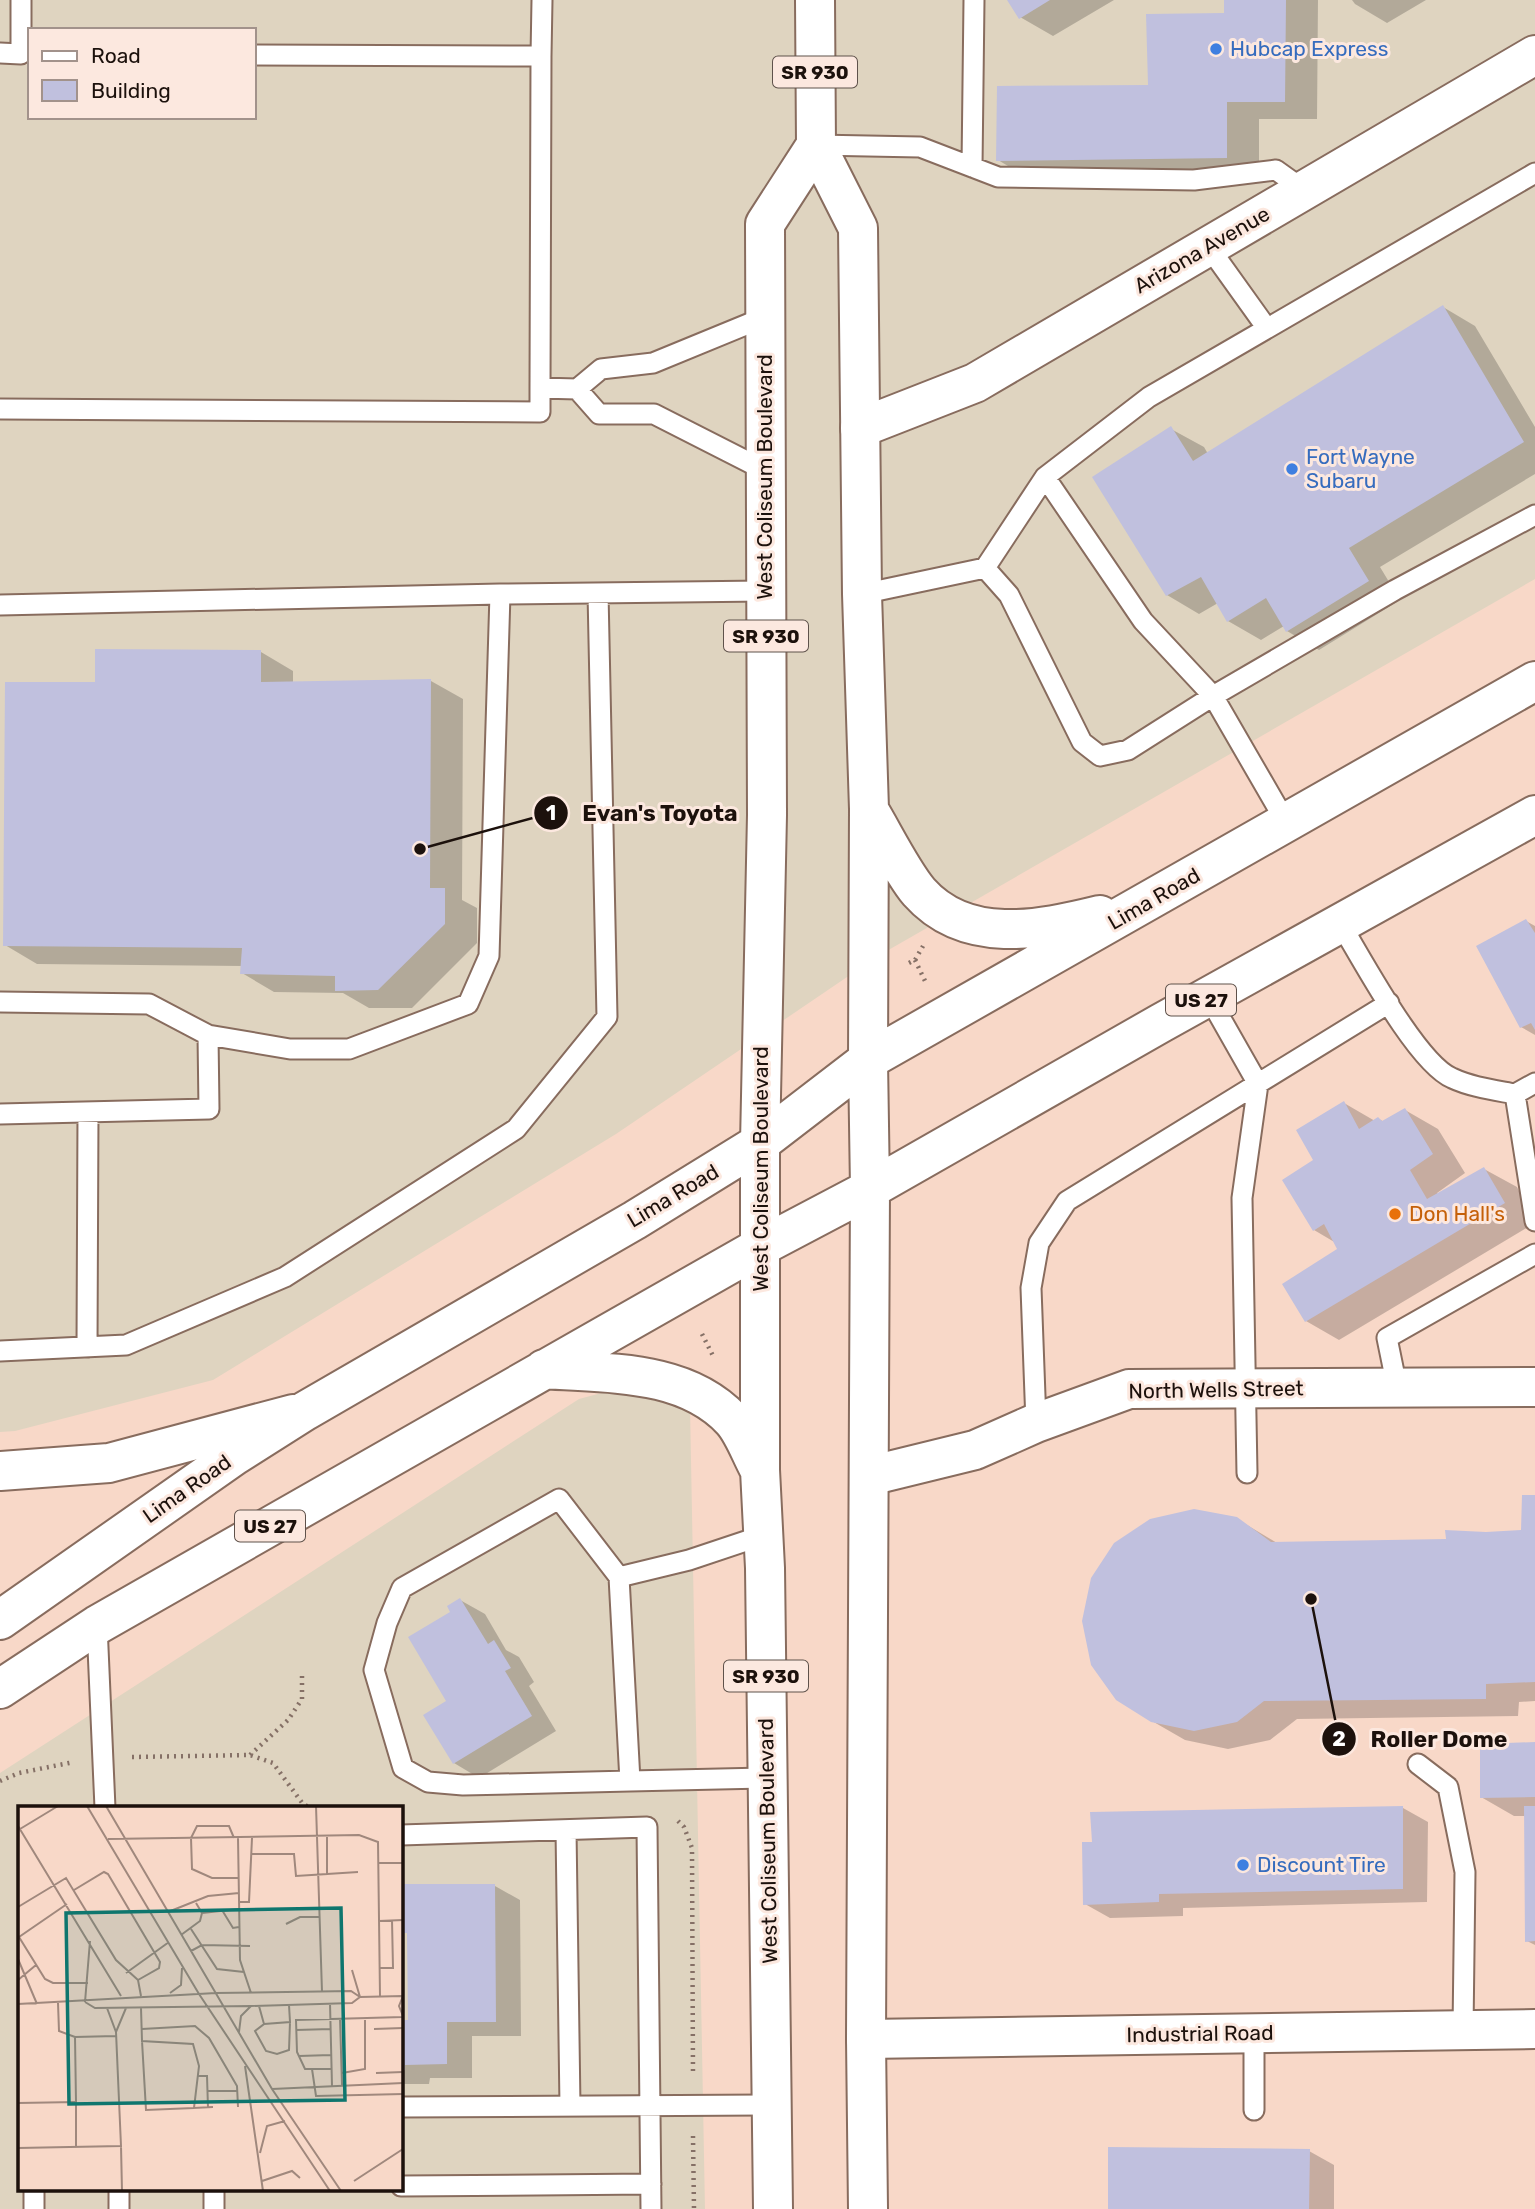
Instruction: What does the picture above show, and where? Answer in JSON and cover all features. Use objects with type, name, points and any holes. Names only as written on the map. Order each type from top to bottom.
[{"type":"main road","name":"SR 930","points":[[815,0],[816,145],[858,228],[862,594],[869,809],[866,2039],[868,2209]]},
{"type":"main road","name":"Arizona Avenue","points":[[860,428],[975,383],[1535,55]]},
{"type":"main road","name":"West Coliseum Boulevard","points":[[773,2209],[764,1535],[760,1470],[760,1143],[766,815],[765,224],[816,145]]},
{"type":"main road","name":"Lima Road","points":[[0,1620],[234,1456],[305,1411],[635,1220],[760,1143],[868,1060],[1535,681]]},
{"type":"main road","points":[[869,809],[917,890],[939,912],[967,924],[1013,930],[1051,927],[1146,904]]},
{"type":"main road","name":"US 27","points":[[0,1689],[97,1625],[544,1369],[760,1247],[870,1189],[1208,996],[1533,822]]},
{"type":"main road","points":[[544,1369],[642,1377],[668,1381],[682,1387],[709,1401],[733,1421],[760,1470]]},
{"type":"main road","name":"North Wells Street","points":[[869,1476],[975,1450],[1036,1423],[1129,1389],[1535,1387]]},
{"type":"main road","points":[[0,1471],[108,1463],[305,1411]]},
{"type":"main road","name":"Industrial Road","points":[[866,2039],[1535,2029]]},
{"type":"lane","points":[[0,53],[25,54],[20,0]]},
{"type":"lane","points":[[0,409],[540,412],[542,0]]},
{"type":"lane","points":[[972,167],[974,0]]},
{"type":"lane","points":[[256,55],[541,56]]},
{"type":"lane","points":[[816,145],[920,147],[998,177],[1194,180],[1276,170],[1304,190]]},
{"type":"lane","points":[[862,594],[985,568],[1045,477],[1149,397],[1535,173]]},
{"type":"lane","points":[[1208,246],[1266,327]]},
{"type":"lane","points":[[540,388],[577,389],[601,369],[653,363],[765,317]]},
{"type":"lane","points":[[577,389],[599,414],[654,414],[766,471]]},
{"type":"lane","points":[[1045,477],[1143,621],[1213,696],[1287,824]]},
{"type":"lane","points":[[985,568],[1009,595],[1082,743],[1100,756],[1128,750],[1213,696],[1395,590],[1535,515]]},
{"type":"lane","points":[[0,604],[766,591]]},
{"type":"lane","points":[[0,1350],[126,1345],[285,1277],[516,1129],[607,1017],[598,593]]},
{"type":"lane","points":[[0,1002],[149,1004],[208,1035],[290,1049],[349,1049],[468,1004],[489,956],[500,594]]},
{"type":"lane","points":[[1340,923],[1428,1060],[1450,1078],[1514,1094],[1535,1083]]},
{"type":"lane","points":[[1208,996],[1258,1084],[1242,1198],[1247,1473]]},
{"type":"lane","points":[[1036,1423],[1031,1288],[1039,1243],[1067,1201],[1389,1003]]},
{"type":"lane","points":[[0,1114],[209,1108],[208,1035]]},
{"type":"lane","points":[[1514,1094],[1535,1221]]},
{"type":"lane","points":[[87,1347],[88,1112]]},
{"type":"lane","points":[[1397,1387],[1387,1338],[1535,1254]]},
{"type":"lane","points":[[630,1780],[619,1577],[559,1499],[402,1588],[387,1623],[374,1670],[403,1768],[428,1782],[463,1785],[768,1778]]},
{"type":"lane","points":[[619,1577],[689,1560],[764,1535]]},
{"type":"lane","points":[[97,1625],[105,1806]]},
{"type":"lane","points":[[1418,1764],[1448,1787],[1465,1872],[1463,2030]]},
{"type":"lane","points":[[402,1835],[648,1827],[651,2209]]},
{"type":"lane","points":[[566,1830],[570,2106]]},
{"type":"lane","points":[[1254,2033],[1254,2110]]},
{"type":"lane","points":[[402,2107],[772,2105]]},
{"type":"lane","points":[[402,2186],[651,2185]]},
{"type":"path","points":[[915,960],[928,987]]},
{"type":"path","points":[[250,1755],[288,1720],[302,1699],[302,1671]]},
{"type":"path","points":[[140,1756],[250,1755],[272,1763],[307,1806]]},
{"type":"path","points":[[0,1781],[19,1773],[64,1763]]},
{"type":"shaded area","points":[[0,0],[1535,0],[1535,579],[878,956],[616,1134],[213,1380],[15,1431],[0,1432]]},
{"type":"shaded area","points":[[624,1387],[690,1406],[705,2209],[0,2209],[0,1773],[579,1399]]},
{"type":"building","points":[[1007,0],[1050,0],[1019,19]]},
{"type":"building","name":"Hubcap Express","points":[[1224,0],[1286,0],[1285,102],[1227,102],[1227,158],[996,161],[997,86],[1148,85],[1146,14],[1224,13]]},
{"type":"building","name":"Fort Wayne Subaru","points":[[1443,305],[1524,442],[1349,548],[1369,581],[1286,632],[1266,598],[1227,622],[1201,577],[1166,596],[1092,477],[1171,426],[1193,461]]},
{"type":"building","points":[[95,649],[261,650],[261,682],[431,679],[430,888],[445,888],[445,924],[378,990],[335,991],[335,976],[240,974],[242,948],[3,946],[5,682],[95,682]]},
{"type":"building","points":[[1526,919],[1535,933],[1535,1030],[1531,1023],[1520,1028],[1476,946]]},
{"type":"building","name":"Don Hall's","points":[[1344,1101],[1359,1129],[1378,1117],[1382,1121],[1405,1108],[1433,1154],[1410,1170],[1427,1199],[1484,1167],[1505,1203],[1305,1322],[1282,1284],[1337,1249],[1324,1224],[1313,1231],[1282,1180],[1313,1160],[1296,1130]]},
{"type":"building","points":[[1522,1495],[1535,1495],[1535,1682],[1486,1684],[1486,1699],[1264,1701],[1237,1722],[1194,1731],[1151,1722],[1116,1700],[1091,1665],[1082,1621],[1091,1578],[1114,1543],[1150,1519],[1194,1509],[1237,1517],[1271,1542],[1446,1539],[1445,1530],[1521,1530]]},
{"type":"building","points":[[460,1598],[488,1644],[494,1640],[511,1668],[505,1671],[532,1716],[453,1764],[423,1715],[446,1701],[408,1637],[450,1612],[447,1606]]},
{"type":"building","points":[[1535,1742],[1535,1797],[1480,1798],[1480,1744]]},
{"type":"building","name":"Discount Tire","points":[[1403,1806],[1403,1889],[1159,1894],[1159,1902],[1083,1905],[1082,1842],[1092,1842],[1090,1812]]},
{"type":"building","points":[[1524,1806],[1535,1806],[1535,1941],[1525,1942]]},
{"type":"building","points":[[403,1884],[495,1884],[496,2022],[447,2022],[447,2064],[405,2065],[405,2070],[402,2070],[402,2020],[408,2020],[407,1933],[403,1933]]},
{"type":"building","points":[[1108,2147],[1310,2149],[1309,2209],[1108,2209]]},
{"type":"place","name":"Hubcap Express","points":[[1216,49]]},
{"type":"place","name":"Fort Wayne Subaru","points":[[1292,469]]},
{"type":"place","name":"Evan's Toyota","points":[[420,849]]},
{"type":"place","name":"Don Hall's","points":[[1395,1214]]},
{"type":"place","name":"Roller Dome","points":[[1311,1599]]},
{"type":"place","name":"Discount Tire","points":[[1243,1865]]}]
